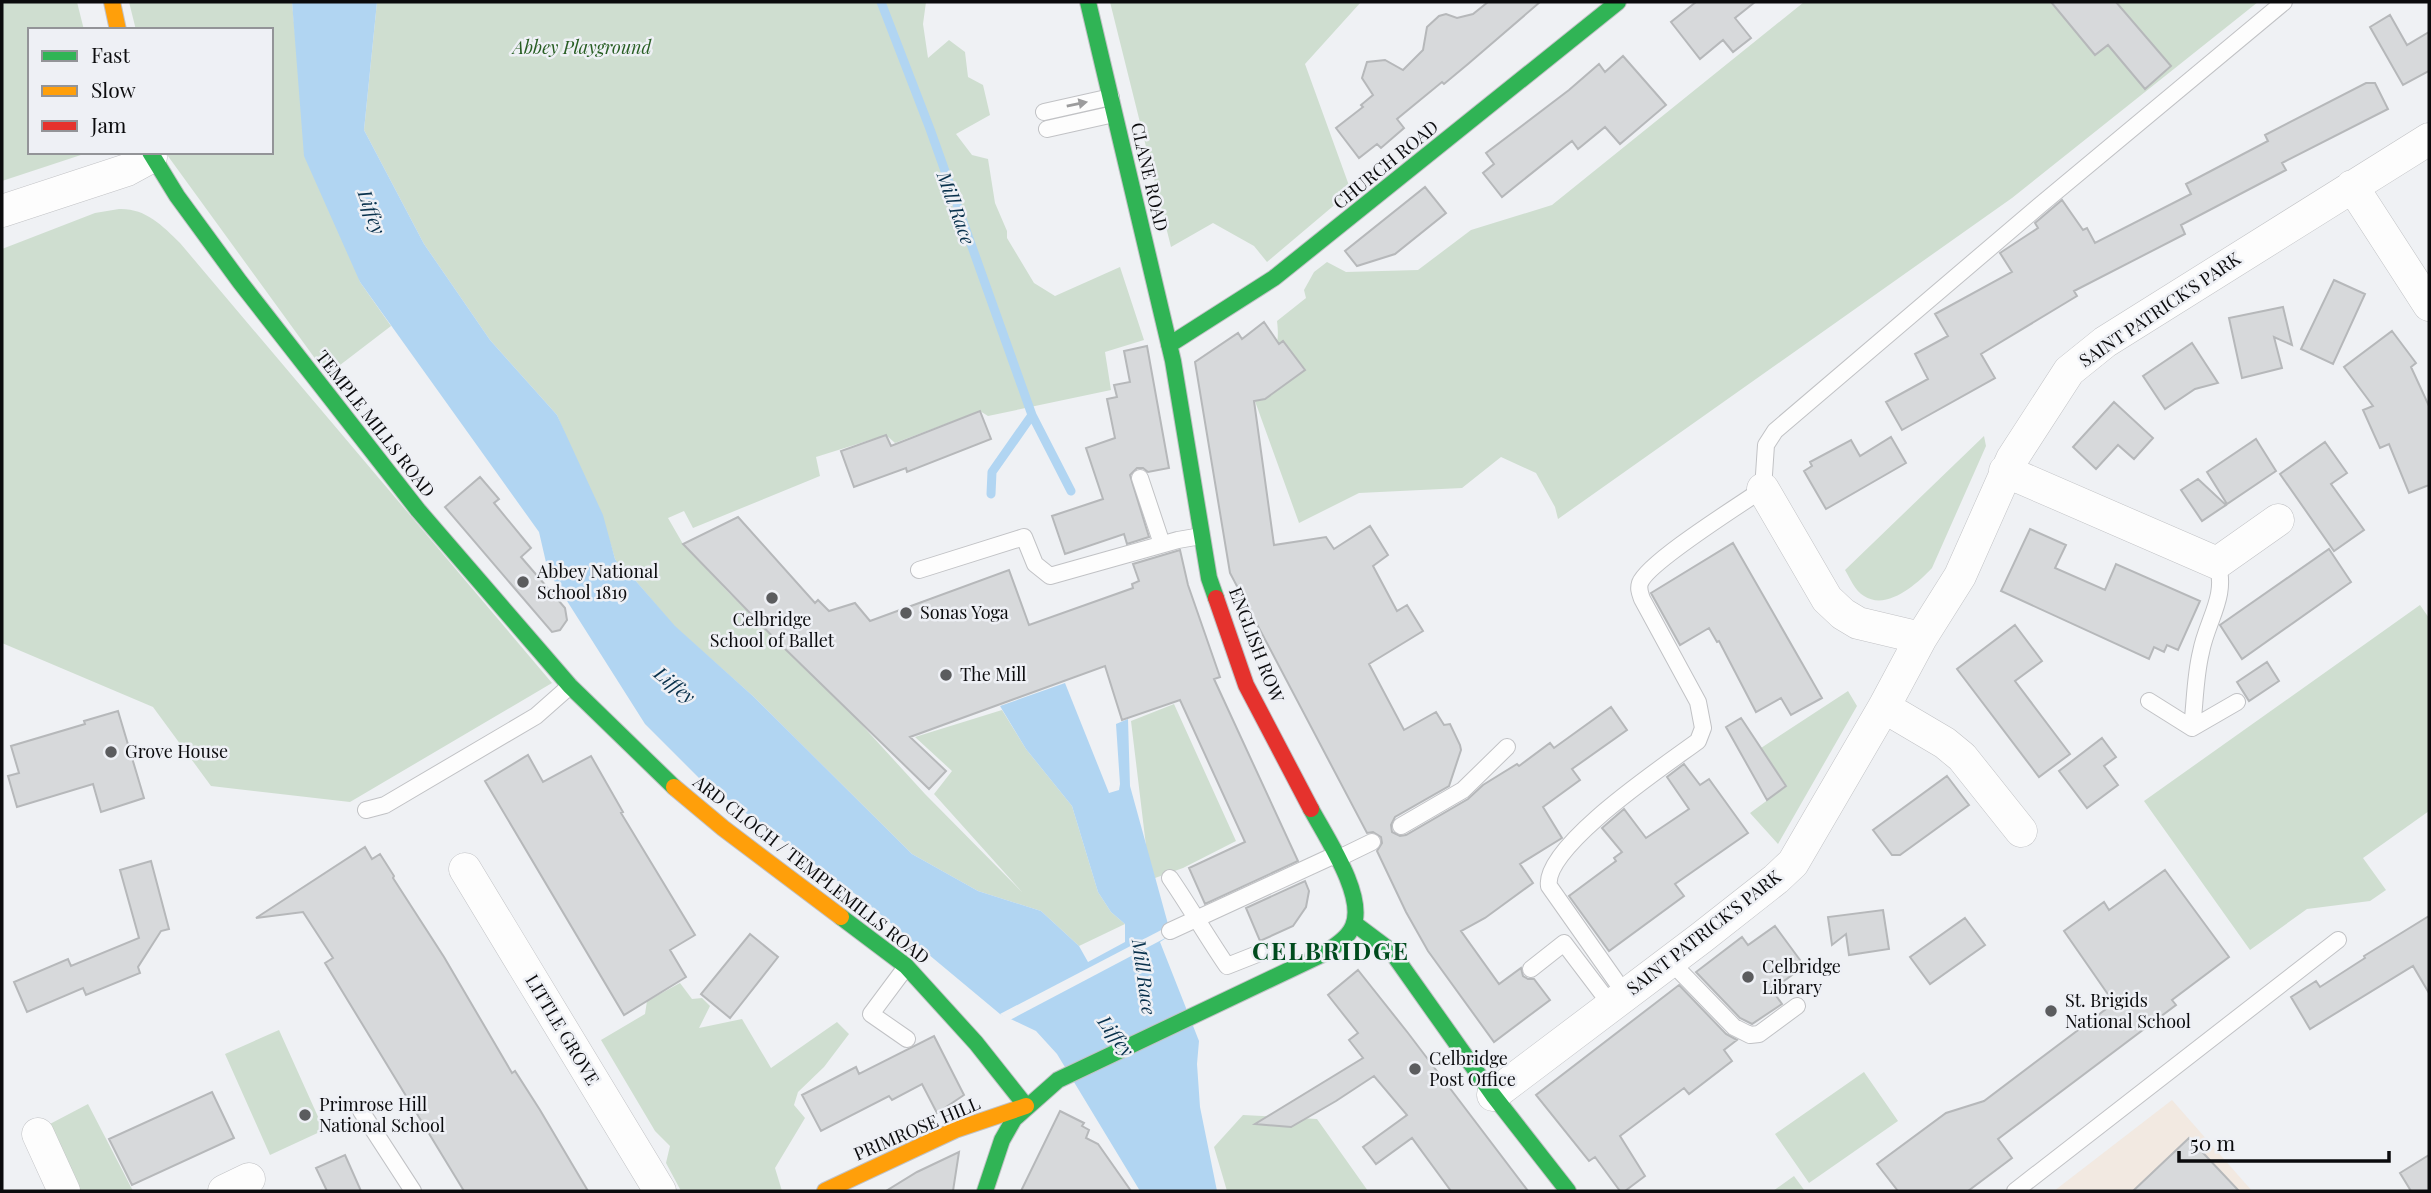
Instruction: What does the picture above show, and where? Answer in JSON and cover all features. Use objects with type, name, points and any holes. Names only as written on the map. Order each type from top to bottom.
[{"type":"main road","points":[[112,2],[118,28]]},
{"type":"main road","name":"CLANE ROAD","points":[[1088,2],[1172,361]]},
{"type":"main road","name":"CHURCH ROAD","points":[[1169,345],[1274,278],[1618,2]]},
{"type":"main road","name":"TEMPLE MILLS ROAD","points":[[150,154],[177,197],[240,282],[418,510],[589,706]]},
{"type":"main road","name":"ENGLISH ROW","points":[[1172,361],[1209,578],[1247,685],[1350,884],[1358,906],[1354,924]]},
{"type":"main road","name":"ARD CLOCH / TEMPLEMILLS ROAD","points":[[589,706],[673,786],[723,828],[906,966],[976,1043],[1026,1106]]},
{"type":"main road","points":[[985,1191],[1002,1140],[1014,1119],[1058,1080],[1325,953],[1345,940],[1354,924],[1391,951],[1493,1095],[1568,1191]]},
{"type":"main road","name":"PRIMROSE HILL","points":[[825,1191],[955,1129],[1026,1106]]},
{"type":"street","name":"SAINT PATRICK'S PARK","points":[[1493,1095],[1759,894],[1793,863],[1921,638],[1960,576],[2006,471],[2069,371],[2096,348],[2429,139]]},
{"type":"street","points":[[2,211],[127,170],[150,154]]},
{"type":"street","points":[[2352,186],[2429,305]]},
{"type":"street","points":[[2006,471],[2217,563],[2278,520]]},
{"type":"street","points":[[1763,489],[1827,599],[1858,623],[1921,638]]},
{"type":"street","points":[[1884,707],[1945,743],[1962,757],[2021,831]]},
{"type":"street","name":"LITTLE GROVE","points":[[465,869],[660,1191]]},
{"type":"street","points":[[38,1134],[64,1191]]},
{"type":"lane","points":[[1618,999],[1549,886],[1548,878],[1555,861],[1588,824],[1698,741],[1703,728],[1698,702],[1642,599],[1639,588],[1641,581],[1655,564],[1763,489],[1766,445],[1775,431],[2284,2]]},
{"type":"lane","points":[[1044,112],[1111,97]]},
{"type":"lane","points":[[1047,129],[1114,114]]},
{"type":"lane","points":[[1140,478],[1163,544]]},
{"type":"lane","points":[[919,570],[1024,537],[1035,564],[1050,576],[1201,536]]},
{"type":"lane","points":[[2192,728],[2201,651],[2221,593],[2217,563]]},
{"type":"lane","points":[[366,810],[385,804],[536,716],[570,686]]},
{"type":"lane","points":[[2149,701],[2192,728]]},
{"type":"lane","points":[[2192,728],[2237,702]]},
{"type":"lane","points":[[1401,826],[1464,790],[1507,747]]},
{"type":"lane","points":[[1170,931],[1372,842]]},
{"type":"lane","points":[[1170,878],[1197,917],[1203,933],[1227,966],[1265,951]]},
{"type":"lane","points":[[2015,1191],[2338,940]]},
{"type":"lane","points":[[1531,969],[1564,943],[1618,999]]},
{"type":"lane","points":[[1670,961],[1742,1033],[1759,1034],[1797,1006]]},
{"type":"lane","points":[[906,966],[871,1013],[907,1039]]},
{"type":"lane","points":[[361,1111],[413,1191]]},
{"type":"shaded area","points":[[2172,1100],[2252,1191],[2054,1191]]},
{"type":"green space","points":[[2,2],[77,2],[84,28],[28,28],[28,154],[84,154],[2,181]]},
{"type":"green space","points":[[129,2],[292,2],[297,54],[360,282],[391,326],[327,375],[166,154],[273,154],[273,28],[136,28]]},
{"type":"green space","name":"Abbey Playground","points":[[377,2],[926,2],[923,24],[928,58],[949,40],[965,52],[968,77],[983,85],[990,115],[956,134],[972,155],[988,159],[995,203],[1007,231],[1007,238],[1034,283],[1055,296],[1120,267],[1144,340],[1105,352],[1111,390],[988,416],[980,411],[895,443],[886,435],[816,457],[820,476],[693,528],[684,511],[668,518],[683,544],[729,593],[851,713],[925,794],[1022,892],[934,794],[952,771],[915,737],[1002,710],[1026,749],[1072,806],[1098,892],[1111,912],[1125,924],[1079,946],[1041,911],[978,891],[912,854],[754,697],[674,626],[635,580],[628,578],[615,559],[557,415],[490,340],[424,244],[364,130]]},
{"type":"green space","points":[[1110,2],[1361,2],[1305,64],[1351,191],[1267,262],[1254,246],[1213,223],[1171,247]]},
{"type":"green space","points":[[1804,2],[2258,2],[2012,198],[1558,519],[1555,507],[1536,473],[1501,457],[1462,488],[1359,493],[1299,523],[1247,379],[1276,348],[1277,321],[1306,298],[1304,290],[1314,272],[1327,262],[1346,272],[1418,270],[1471,230],[1552,205]]},
{"type":"green space","points":[[119,209],[145,215],[160,224],[180,243],[552,683],[350,802],[211,786],[153,707],[2,643],[2,249],[95,213]]},
{"type":"green space","points":[[1984,436],[1986,446],[1932,568],[1910,588],[1892,598],[1873,600],[1861,594],[1845,570]]},
{"type":"green space","points":[[2420,605],[2429,618],[2429,811],[2363,858],[2386,890],[2370,901],[2307,909],[2250,950],[2144,801]]},
{"type":"green space","points":[[1848,691],[1857,706],[1778,844],[1750,813],[1787,786],[1761,748]]},
{"type":"green space","points":[[1174,704],[1236,841],[1183,868],[1155,878],[1147,854],[1131,721]]},
{"type":"green space","points":[[680,983],[692,999],[702,998],[710,1006],[699,1028],[742,1019],[771,1068],[837,1022],[849,1034],[824,1067],[798,1092],[794,1105],[805,1118],[775,1168],[782,1191],[681,1191],[666,1163],[670,1146],[655,1131],[601,1040],[645,1014],[647,1001]]},
{"type":"green space","points":[[279,1030],[324,1130],[270,1155],[225,1054]]},
{"type":"green space","points":[[1864,1072],[1898,1121],[1809,1183],[1775,1134]]},
{"type":"green space","points":[[88,1104],[133,1191],[79,1191],[48,1125]]},
{"type":"green space","points":[[1243,1115],[1317,1119],[1368,1191],[1227,1191],[1214,1147]]},
{"type":"green space","points":[[1794,1176],[1805,1191],[1773,1191]]},
{"type":"water","name":"Liffey","points":[[292,2],[377,2],[364,130],[424,244],[490,340],[557,415],[603,515],[615,559],[628,578],[635,580],[675,626],[754,697],[912,854],[978,891],[1041,911],[1079,946],[1088,962],[1125,942],[1125,924],[1111,912],[1098,892],[1072,806],[1026,749],[1000,706],[1065,683],[1109,793],[1119,790],[1120,784],[1116,724],[1128,719],[1130,786],[1171,935],[1160,942],[1199,1041],[1197,1064],[1200,1107],[1217,1191],[1140,1191],[1057,1054],[1036,1031],[1000,1014],[862,899],[700,779],[645,724],[548,571],[539,532],[360,282],[304,156]]},
{"type":"pier","points":[[1167,927],[1171,935],[1010,1020],[1000,1014]]},
{"type":"building","points":[[1488,2],[1540,2],[1444,84],[1442,82],[1397,119],[1404,128],[1381,148],[1377,144],[1359,158],[1336,128],[1363,107],[1361,105],[1373,95],[1362,78],[1367,62],[1385,60],[1403,70],[1423,50],[1427,27],[1439,16],[1446,14],[1457,18],[1473,14]]},
{"type":"building","points":[[1696,2],[1755,2],[1735,18],[1751,38],[1733,52],[1723,40],[1700,59],[1671,22]]},
{"type":"building","points":[[2051,2],[2116,2],[2171,66],[2145,89],[2108,45],[2095,55]]},
{"type":"building","points":[[2390,15],[2407,45],[2429,32],[2429,71],[2403,85],[2370,27]]},
{"type":"building","points":[[1623,56],[1666,105],[1620,144],[1605,127],[1578,149],[1572,141],[1502,197],[1483,173],[1494,164],[1486,153],[1599,64],[1605,72]]},
{"type":"building","points":[[2366,83],[2375,83],[2388,109],[2282,163],[2286,170],[2181,225],[2185,234],[2074,291],[2077,296],[1981,354],[1995,378],[1902,430],[1886,402],[1928,379],[1915,354],[1948,336],[1935,314],[2012,272],[2000,253],[2038,228],[2035,223],[2062,200],[2083,230],[2087,228],[2095,243],[2191,194],[2186,184],[2268,141],[2265,135]]},
{"type":"building","points":[[1425,187],[1446,213],[1395,254],[1357,266],[1345,251]]},
{"type":"building","points":[[2334,280],[2365,294],[2333,364],[2301,349]]},
{"type":"building","points":[[2283,307],[2292,345],[2274,337],[2282,368],[2242,378],[2229,318]]},
{"type":"building","points":[[1264,322],[1279,344],[1283,341],[1305,370],[1265,399],[1254,401],[1274,545],[1326,537],[1334,549],[1370,526],[1388,555],[1373,566],[1397,611],[1407,605],[1423,631],[1369,664],[1404,730],[1436,712],[1444,725],[1450,724],[1460,745],[1461,750],[1449,786],[1395,817],[1391,825],[1392,832],[1400,836],[1406,835],[1468,799],[1483,785],[1517,764],[1519,766],[1550,743],[1554,748],[1611,707],[1627,730],[1572,769],[1580,780],[1543,807],[1562,838],[1520,864],[1533,883],[1485,918],[1461,931],[1499,984],[1521,968],[1523,976],[1534,979],[1550,1000],[1494,1042],[1428,951],[1406,912],[1377,851],[1382,843],[1381,837],[1373,832],[1367,833],[1230,573],[1195,362],[1238,333],[1242,339]]},
{"type":"building","points":[[2392,331],[2416,363],[2411,367],[2429,406],[2429,485],[2409,493],[2389,444],[2380,448],[2363,410],[2373,406],[2344,367]]},
{"type":"building","points":[[2192,343],[2218,383],[2195,389],[2165,409],[2143,376]]},
{"type":"building","points":[[1147,346],[1169,468],[1148,472],[1137,468],[1130,475],[1149,537],[1127,544],[1124,534],[1065,554],[1052,516],[1103,499],[1086,448],[1115,438],[1107,399],[1117,397],[1114,385],[1130,382],[1124,351]]},
{"type":"building","points":[[2114,402],[2153,438],[2134,459],[2118,445],[2096,469],[2073,447]]},
{"type":"building","points":[[980,411],[991,439],[907,472],[906,468],[854,487],[841,451],[886,435],[891,446]]},
{"type":"building","points":[[1891,437],[1906,463],[1826,509],[1804,471],[1812,466],[1810,462],[1851,440],[1860,456]]},
{"type":"building","points":[[2256,439],[2276,471],[2227,504],[2207,472]]},
{"type":"building","points":[[2325,442],[2347,473],[2331,484],[2364,530],[2334,551],[2280,474]]},
{"type":"building","name":"Abbey National School 1819","points":[[480,477],[499,499],[494,503],[531,548],[521,557],[565,608],[567,620],[560,630],[552,632],[445,507]]},
{"type":"building","points":[[2198,479],[2226,505],[2202,521],[2181,490]]},
{"type":"building","points":[[738,517],[815,603],[818,600],[829,611],[855,603],[870,621],[1009,570],[1029,625],[1133,588],[1132,584],[1139,581],[1133,564],[1180,550],[1188,585],[1220,677],[1214,679],[1298,861],[1205,904],[1189,868],[1245,842],[1180,700],[1122,720],[1105,666],[910,737],[946,771],[929,789],[778,642],[683,544]]},
{"type":"building","points":[[2030,529],[2066,545],[2055,568],[2105,590],[2116,564],[2200,601],[2178,650],[2167,645],[2164,652],[2154,647],[2149,659],[2001,591]]},
{"type":"building","points":[[1733,543],[1822,698],[1791,715],[1781,698],[1756,712],[1719,641],[1717,642],[1709,628],[1680,645],[1651,593]]},
{"type":"building","points":[[2329,549],[2351,582],[2242,659],[2220,625]]},
{"type":"building","points":[[2015,625],[2042,661],[2015,681],[2070,754],[2039,777],[1957,669]]},
{"type":"building","points":[[2267,662],[2279,681],[2249,701],[2237,682]]},
{"type":"building","points":[[118,711],[144,798],[101,812],[93,784],[17,807],[8,776],[19,773],[11,746]]},
{"type":"building","points":[[1741,718],[1786,786],[1767,800],[1726,727]]},
{"type":"building","points":[[2102,738],[2116,757],[2104,766],[2118,785],[2087,808],[2059,771]]},
{"type":"building","points":[[528,755],[543,782],[591,756],[623,812],[621,813],[695,935],[670,950],[686,977],[624,1015],[485,781]]},
{"type":"building","points":[[1684,764],[1700,785],[1709,779],[1748,833],[1675,884],[1684,896],[1609,951],[1569,896],[1616,861],[1614,858],[1622,852],[1602,828],[1624,809],[1646,838],[1689,809],[1667,777]]},
{"type":"building","points":[[1947,776],[1969,805],[1900,855],[1892,855],[1873,830]]},
{"type":"building","points":[[365,847],[372,859],[380,854],[512,1073],[515,1071],[588,1191],[464,1191],[325,963],[333,958],[303,912],[256,918]]},
{"type":"building","points":[[151,861],[169,929],[161,931],[138,967],[140,973],[86,995],[83,988],[27,1012],[14,982],[68,959],[71,966],[139,938],[120,870]]},
{"type":"building","points":[[2165,870],[2229,957],[2172,1000],[2176,1005],[1998,1139],[2012,1158],[1968,1191],[1898,1191],[1877,1164],[1946,1113],[1984,1101],[2114,1003],[2064,931],[2104,902],[2109,910]]},
{"type":"building","points":[[1305,881],[1309,891],[1306,907],[1293,926],[1260,941],[1246,908]]},
{"type":"building","points":[[1883,910],[1889,949],[1849,955],[1846,934],[1832,945],[1828,917]]},
{"type":"building","points":[[2429,916],[2429,993],[2413,966],[2310,1029],[2291,997],[2316,981],[2320,987]]},
{"type":"building","points":[[1965,918],[1985,945],[1930,984],[1910,957]]},
{"type":"building","name":"Celbridge Library","points":[[1775,926],[1800,960],[1800,969],[1772,990],[1782,1004],[1752,1024],[1740,1018],[1696,972],[1742,937],[1748,945]]},
{"type":"building","points":[[750,934],[778,957],[730,1018],[701,994]]},
{"type":"building","points":[[1358,970],[1528,1191],[1451,1191],[1412,1138],[1376,1164],[1363,1147],[1407,1115],[1374,1076],[1291,1127],[1255,1124],[1363,1058],[1349,1040],[1358,1033],[1328,995]]},
{"type":"building","points":[[1679,985],[1726,1034],[1737,1040],[1724,1050],[1732,1061],[1689,1094],[1684,1088],[1620,1136],[1645,1176],[1625,1191],[1620,1191],[1595,1157],[1589,1161],[1536,1095]]},
{"type":"building","points":[[934,1036],[964,1095],[937,1113],[922,1084],[892,1100],[889,1096],[821,1131],[802,1095],[856,1067],[859,1074]]},
{"type":"building","points":[[212,1092],[234,1138],[132,1185],[109,1139]]},
{"type":"building","points":[[1060,1111],[1084,1123],[1082,1126],[1089,1130],[1086,1138],[1098,1144],[1131,1191],[1021,1191]]},
{"type":"building","points":[[2189,1138],[2239,1191],[2133,1191]]},
{"type":"building","points":[[959,1152],[953,1191],[886,1191],[917,1172]]},
{"type":"building","points":[[345,1155],[361,1191],[327,1191],[316,1168]]},
{"type":"building","points":[[2429,1155],[2429,1191],[2411,1191],[2400,1173]]},
{"type":"waterway","name":"Mill Race","points":[[881,2],[930,129],[1032,415],[1071,491]]},
{"type":"waterway","name":"Mill Race","points":[[991,494],[992,472],[1032,415]]},
{"type":"traffic: fast","points":[[1088,2],[1173,361],[1209,578],[1216,598]]},
{"type":"traffic: fast","points":[[1169,345],[1274,278],[1618,2]]},
{"type":"traffic: fast","points":[[151,154],[177,196],[240,282],[418,510],[570,686],[674,787]]},
{"type":"traffic: fast","points":[[985,1191],[1002,1140],[1014,1119],[1058,1080],[1325,953],[1348,934],[1356,914],[1354,899],[1334,850],[1311,809]]},
{"type":"traffic: fast","points":[[841,917],[906,966],[976,1043],[1026,1106]]},
{"type":"traffic: fast","points":[[1355,924],[1391,951],[1493,1095],[1568,1191]]},
{"type":"traffic: slow","points":[[112,2],[118,28]]},
{"type":"traffic: slow","points":[[674,787],[723,828],[841,917]]},
{"type":"traffic: slow","points":[[825,1191],[955,1130],[1026,1106]]},
{"type":"traffic: jam","points":[[1216,598],[1246,685],[1311,809]]},
{"type":"place","name":"Abbey National School 1819","points":[[523,582]]},
{"type":"place","name":"Celbridge School of Ballet","points":[[772,598]]},
{"type":"place","name":"Sonas Yoga","points":[[906,613]]},
{"type":"place","name":"The Mill","points":[[946,675]]},
{"type":"place","name":"Grove House","points":[[111,752]]},
{"type":"place","name":"Celbridge Library","points":[[1748,977]]},
{"type":"place","name":"St. Brigids National School","points":[[2051,1011]]},
{"type":"place","name":"Celbridge Post Office","points":[[1415,1069]]},
{"type":"place","name":"Primrose Hill National School","points":[[305,1115]]},
{"type":"district","name":"CELBRIDGE","points":[[1331,952]]}]
